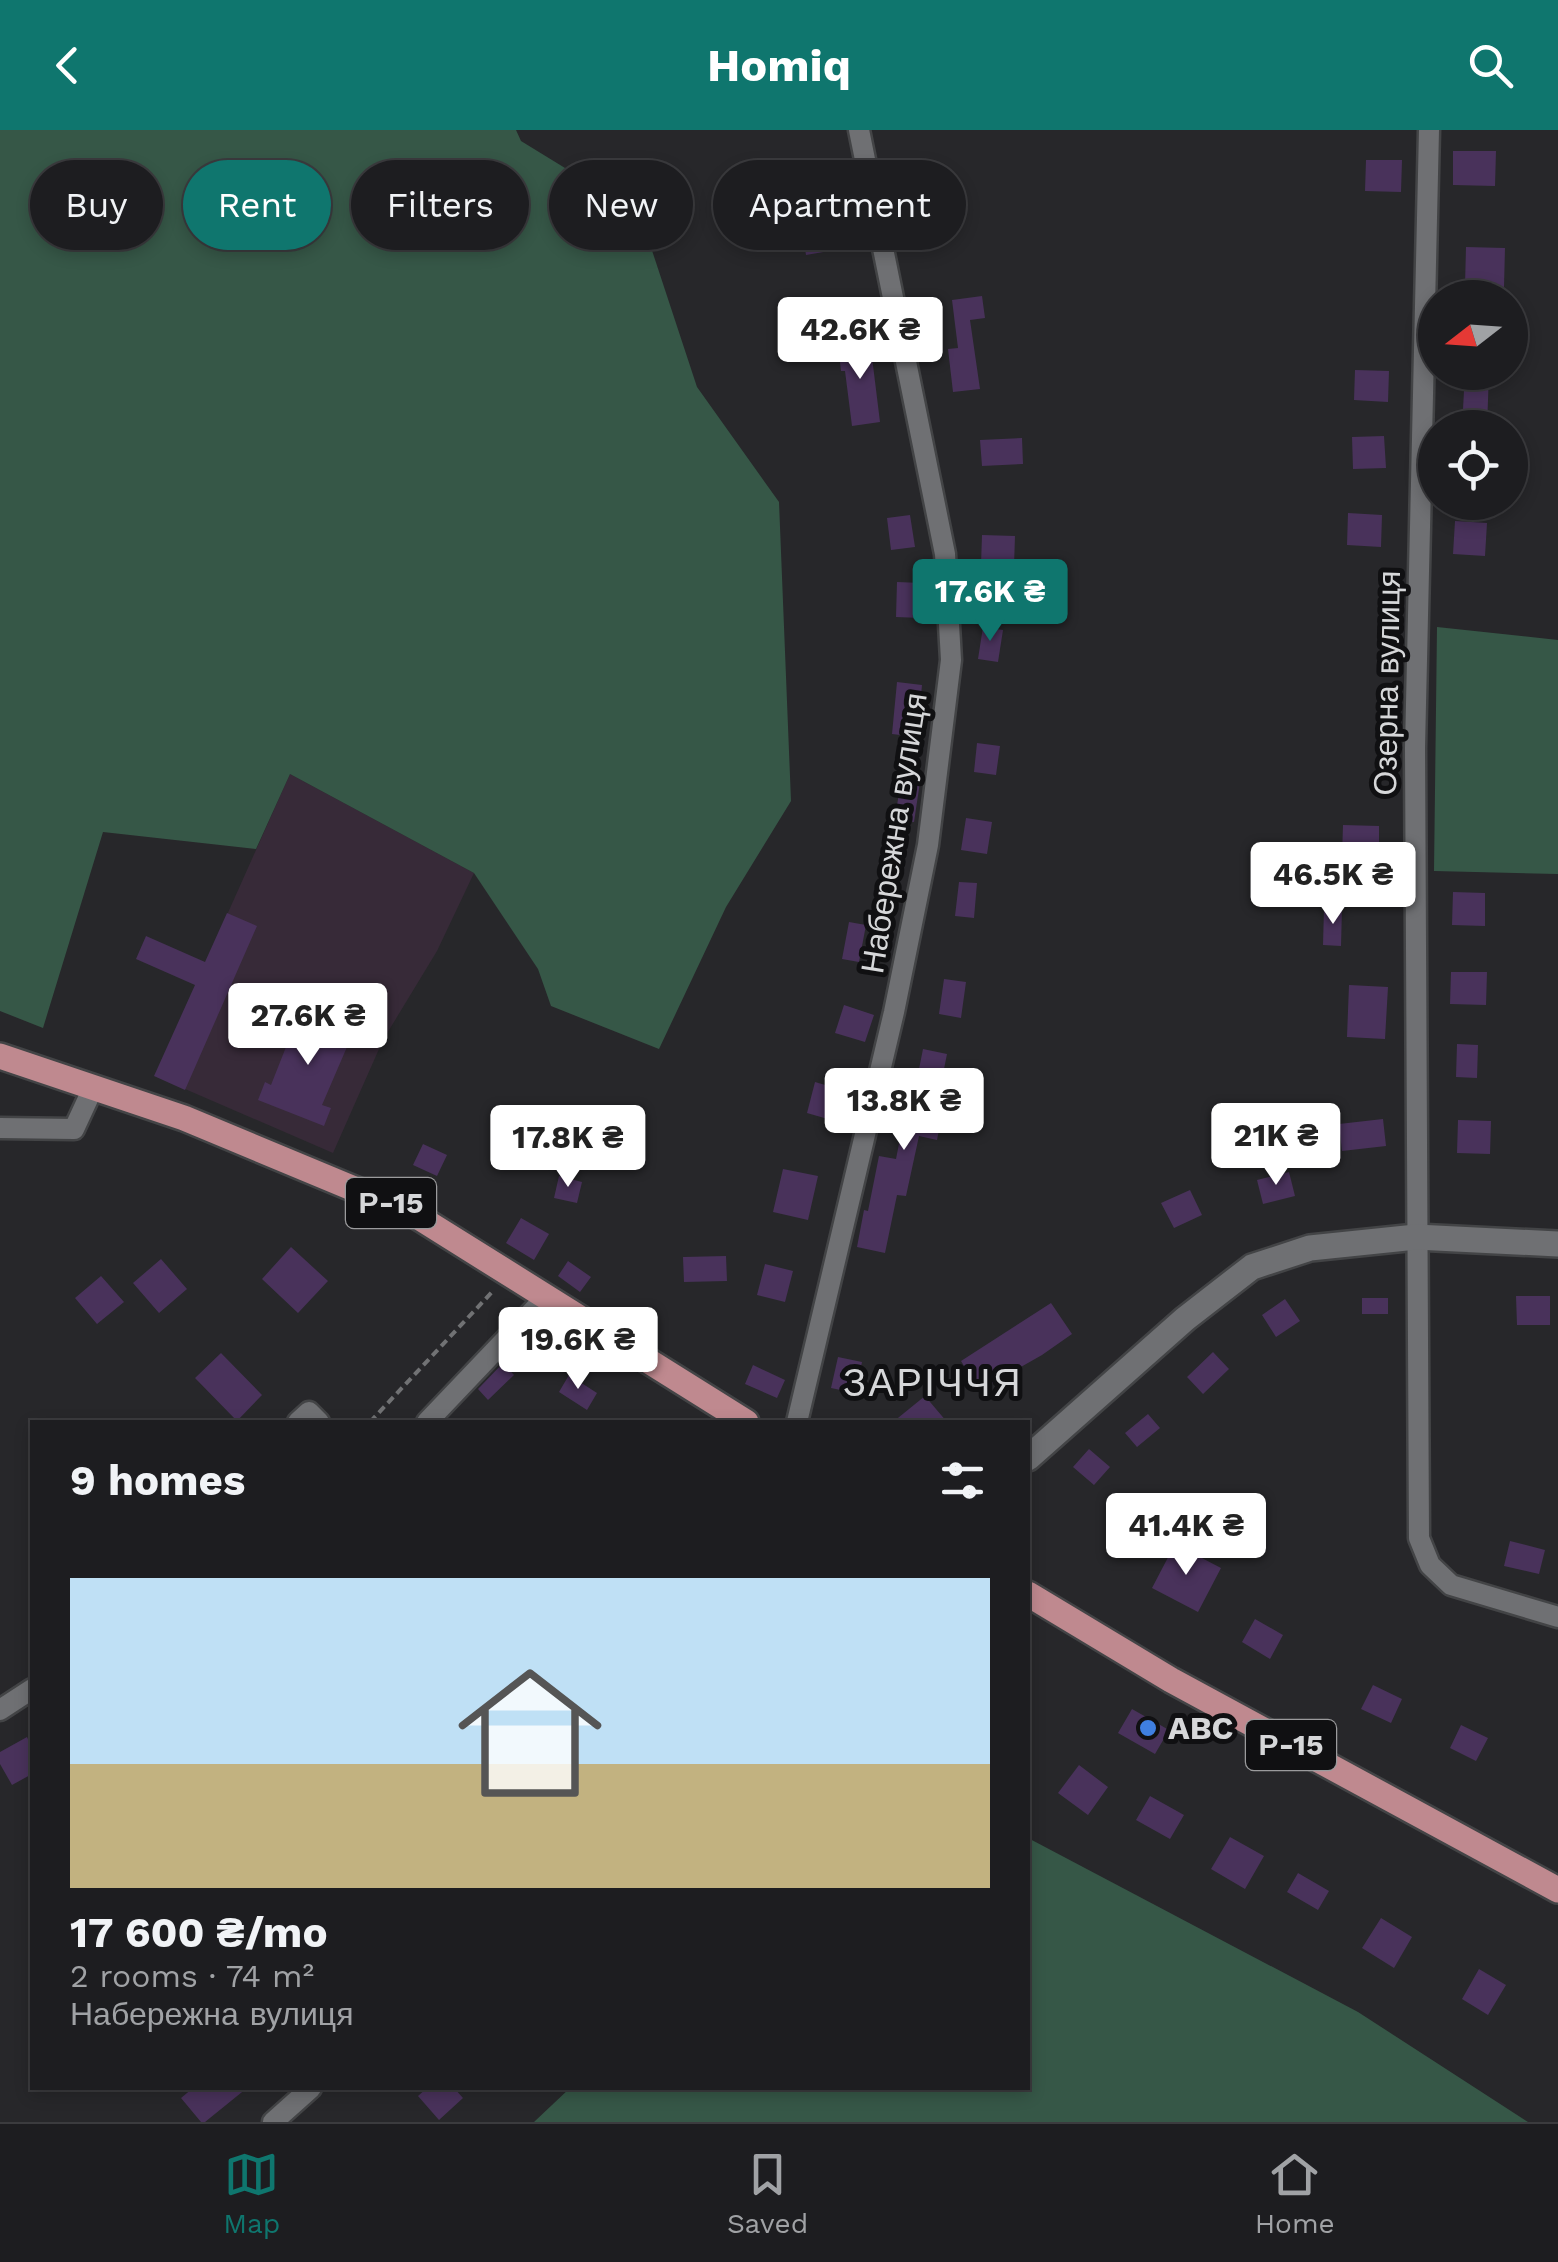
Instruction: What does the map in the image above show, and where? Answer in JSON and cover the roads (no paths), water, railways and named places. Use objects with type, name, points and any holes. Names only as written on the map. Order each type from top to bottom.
[{"type":"main road","name":"Р-15","points":[[0,1056],[201,1124],[412,1212],[743,1420]]},
{"type":"main road","name":"Р-15","points":[[1030,1595],[1171,1680],[1558,1890]]},
{"type":"street","name":"Набережна вулиця","points":[[797,1420],[894,1012],[928,844],[951,660],[945,554],[859,130]]},
{"type":"street","name":"Озерна вулиця","points":[[1428,130],[1415,748],[1419,1538],[1430,1565],[1451,1585],[1558,1617]]},
{"type":"street","points":[[0,1128],[74,1129],[93,1088]]},
{"type":"street","points":[[1030,1456],[1185,1319],[1252,1267],[1310,1248],[1416,1237],[1558,1244]]},
{"type":"street","points":[[429,1420],[546,1297]]},
{"type":"street","points":[[0,1710],[30,1690]]},
{"type":"street","points":[[273,2122],[309,2090]]},
{"type":"place","name":"ABC","points":[[1148,1728]]},
{"type":"district","name":"ЗАРІЧЧЯ","points":[[933,1383]]}]
